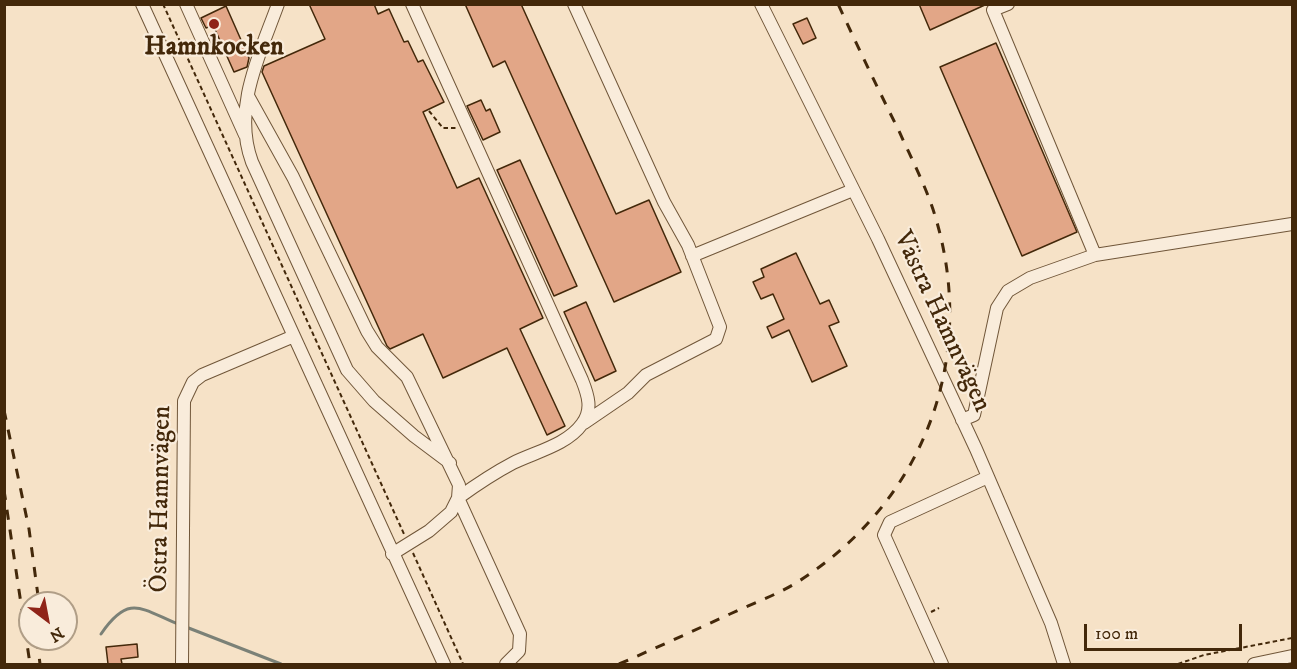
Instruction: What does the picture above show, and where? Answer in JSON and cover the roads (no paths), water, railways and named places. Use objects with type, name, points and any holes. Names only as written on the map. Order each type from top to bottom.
[{"type":"street","points":[[142,4],[444,664]]},
{"type":"street","points":[[186,4],[246,137],[252,162],[347,369],[382,408],[451,463]]},
{"type":"street","points":[[246,137],[248,96],[256,58],[278,4]]},
{"type":"street","points":[[412,4],[464,125],[584,387],[589,409],[583,423]]},
{"type":"street","points":[[458,498],[499,470],[570,436],[583,423],[628,393],[646,375],[716,339],[720,327],[692,256],[664,202],[574,4]]},
{"type":"street","name":"Västra Hamnvägen","points":[[761,4],[853,190],[962,420],[1051,623],[1064,664]]},
{"type":"street","points":[[1008,4],[992,7],[1095,255]]},
{"type":"street","points":[[248,96],[293,177],[367,331],[377,347],[407,377],[451,463],[459,485],[458,498],[451,512],[392,554]]},
{"type":"street","points":[[692,256],[853,190]]},
{"type":"street","points":[[962,420],[974,415],[997,308],[1008,291],[1030,278],[1095,255],[1293,224]]},
{"type":"street","name":"Östra Hamnvägen","points":[[183,662],[184,401],[193,382],[202,375],[294,336]]},
{"type":"street","points":[[942,664],[885,539],[885,529],[900,517],[988,477]]},
{"type":"street","points":[[458,498],[520,634],[519,651],[506,664]]},
{"type":"street","points":[[1254,664],[1293,656]]},
{"type":"waterway","points":[[101,634],[120,613],[136,608],[180,625]]},
{"type":"waterway","points":[[186,627],[281,664]]},
{"type":"railway","points":[[619,664],[780,592],[840,551],[877,513],[907,471],[929,425],[943,376],[950,325],[947,272],[936,219],[919,174],[838,4]]},
{"type":"railway","points":[[4,410],[29,529],[37,591]]},
{"type":"railway","points":[[4,490],[30,664]]},
{"type":"railway","points":[[38,651],[40,664]]},
{"type":"place","name":"Hamnkocken","points":[[214,24]]}]
